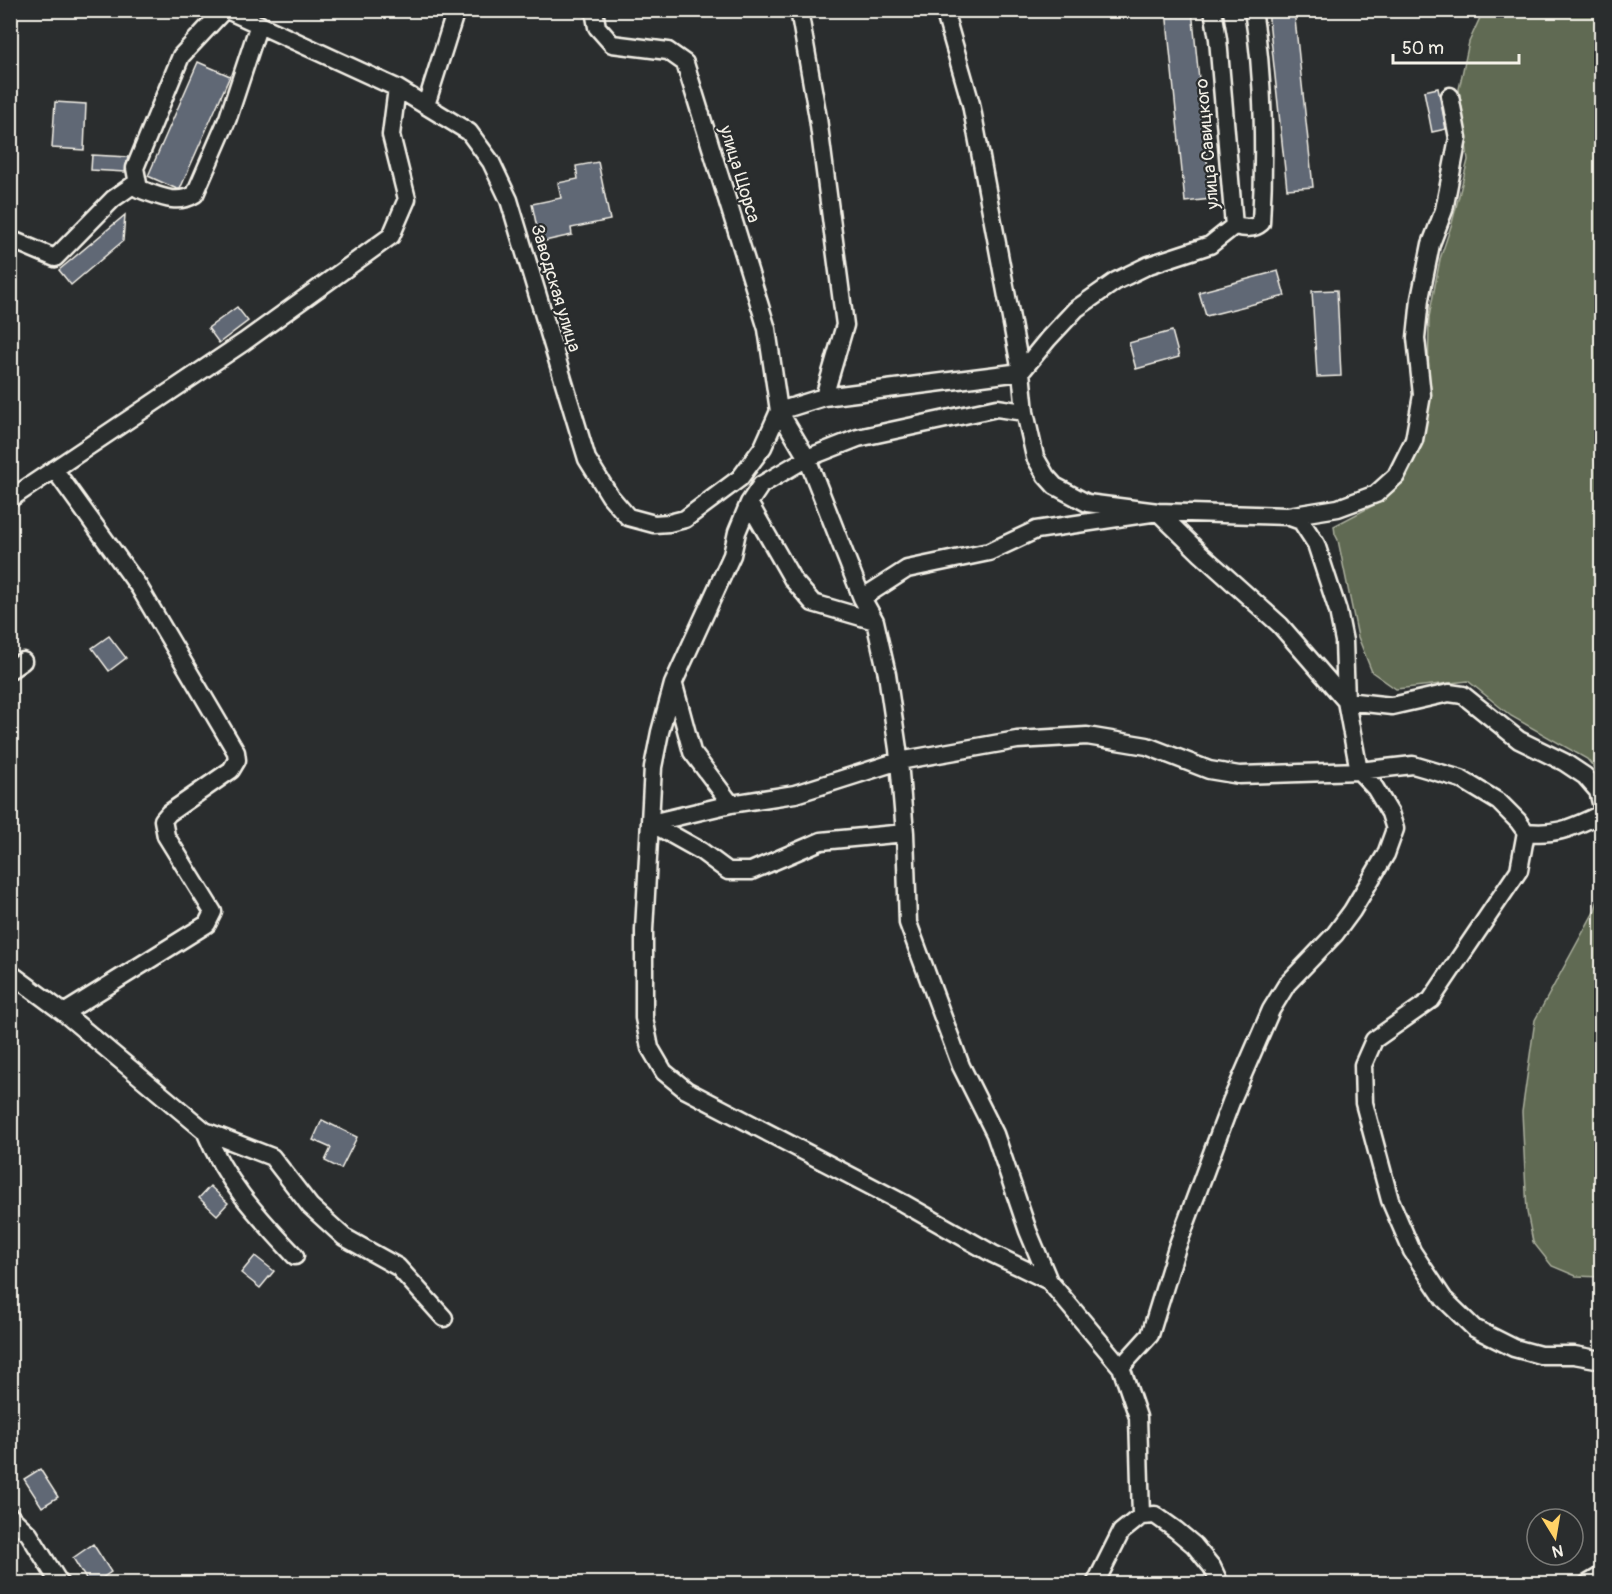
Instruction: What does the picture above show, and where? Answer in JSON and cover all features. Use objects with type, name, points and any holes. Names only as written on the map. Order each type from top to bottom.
[{"type":"street","name":"Заводская улица","points":[[225,10],[397,88],[469,132],[491,162],[509,200],[587,459],[610,496],[628,517],[654,524],[685,519],[740,478],[763,447],[779,411]]},
{"type":"street","points":[[225,10],[181,56],[135,168],[136,183],[139,189],[177,201],[186,200],[195,194],[228,118],[259,24]]},
{"type":"street","points":[[426,105],[456,10]]},
{"type":"street","name":"улица Щорса","points":[[594,10],[597,27],[612,44],[668,51],[685,63],[767,329],[779,411]]},
{"type":"street","points":[[799,10],[818,118],[845,325],[824,397]]},
{"type":"street","points":[[944,10],[971,104],[1021,372],[1025,412],[1035,457],[1055,486],[1087,503],[1158,512],[1287,516],[1338,508],[1376,494],[1396,476],[1414,440],[1422,395],[1416,338],[1420,299],[1431,244],[1444,210],[1458,138],[1450,96]]},
{"type":"street","name":"улица Савицкого","points":[[1021,372],[1077,309],[1116,281],[1149,266],[1210,245],[1234,226],[1218,39],[1213,10]]},
{"type":"street","points":[[1234,226],[1249,228],[1257,227],[1261,223],[1262,106],[1257,33],[1253,10]]},
{"type":"street","points":[[10,499],[244,342],[391,236],[407,199],[391,135],[397,88]]},
{"type":"street","points":[[10,239],[55,258],[113,199],[136,183]]},
{"type":"street","points":[[1021,372],[824,397],[779,411],[807,458],[862,598],[875,621],[887,674],[899,761],[905,832],[908,924],[961,1066],[994,1134],[1028,1231],[1049,1281],[1121,1367],[1138,1417],[1141,1516]]},
{"type":"street","points":[[1025,412],[997,408],[858,438],[807,458],[761,485],[749,503],[732,555],[673,684],[660,732],[653,768],[645,930],[644,1018],[650,1048],[664,1072],[686,1090],[903,1203],[993,1254],[1049,1281]]},
{"type":"street","points":[[54,469],[139,587],[236,752],[237,760],[231,770],[169,813],[163,820],[166,836],[213,912],[212,918],[207,924],[64,1013]]},
{"type":"street","points":[[749,503],[793,580],[813,603],[875,621]]},
{"type":"street","points":[[862,598],[908,569],[989,552],[1036,530],[1158,512]]},
{"type":"street","points":[[1158,512],[1280,626],[1346,701],[1392,706],[1449,693],[1463,695],[1519,740],[1564,762],[1585,776],[1598,791],[1602,809],[1599,815],[1567,830],[1546,834],[1526,832]]},
{"type":"street","points":[[1121,1367],[1150,1335],[1181,1236],[1231,1102],[1272,1010],[1287,984],[1335,934],[1352,911],[1386,854],[1395,829],[1390,813],[1375,788],[1359,771],[1346,701],[1344,641],[1329,578],[1316,544],[1301,521],[1287,516]]},
{"type":"street","points":[[673,684],[692,752],[731,804]]},
{"type":"street","points":[[651,823],[731,804],[795,794],[899,761],[1017,740],[1087,736],[1147,746],[1209,770],[1239,775],[1359,771],[1413,765],[1461,778],[1499,802],[1526,832],[1520,870],[1431,1000],[1374,1040],[1364,1065],[1364,1103],[1390,1200],[1412,1251],[1444,1299],[1474,1328],[1514,1348],[1540,1355],[1574,1355],[1602,1360]]},
{"type":"street","points":[[651,823],[701,851],[728,871],[751,871],[821,841],[905,832]]},
{"type":"street","points":[[10,973],[64,1013],[206,1131],[272,1157],[310,1206],[344,1237],[398,1267],[444,1318]]},
{"type":"street","points":[[206,1131],[217,1158],[232,1184],[295,1256]]},
{"type":"street","points":[[1095,1584],[1121,1532],[1141,1516],[1155,1515],[1185,1537],[1212,1567],[1220,1584]]},
{"type":"street","points":[[10,1516],[29,1534],[60,1584]]},
{"type":"street","points":[[1587,1584],[1602,1575]]},
{"type":"green space","points":[[1483,11],[1601,11],[1601,776],[1587,759],[1511,716],[1468,681],[1396,689],[1372,672],[1358,637],[1335,534],[1334,526],[1378,503],[1403,478],[1428,398],[1429,317],[1440,259],[1468,160],[1459,89],[1469,42]]},
{"type":"green space","points":[[1601,890],[1602,1277],[1576,1276],[1552,1266],[1533,1242],[1527,1212],[1522,1112],[1535,1020],[1595,910]]},
{"type":"building","points":[[1166,10],[1192,10],[1211,199],[1185,202]]},
{"type":"building","points":[[1268,10],[1294,10],[1313,187],[1287,189]]},
{"type":"building","points":[[198,62],[230,76],[180,189],[177,189],[148,176]]},
{"type":"building","points":[[1438,88],[1446,129],[1432,132],[1424,91]]},
{"type":"building","points":[[55,102],[86,104],[84,150],[52,148]]},
{"type":"building","points":[[92,155],[128,157],[125,172],[91,170]]},
{"type":"building","points":[[598,162],[610,220],[571,228],[572,235],[540,242],[532,204],[561,198],[558,183],[578,179],[576,166]]},
{"type":"building","points":[[125,215],[123,241],[71,285],[59,270]]},
{"type":"building","points":[[1278,271],[1285,296],[1206,316],[1199,292]]},
{"type":"building","points":[[1337,290],[1341,376],[1317,377],[1312,291]]},
{"type":"building","points":[[237,307],[248,321],[219,343],[208,328]]},
{"type":"building","points":[[1172,331],[1179,357],[1136,369],[1129,343]]},
{"type":"building","points":[[109,636],[126,658],[109,671],[92,648]]},
{"type":"building","points":[[322,1120],[357,1137],[341,1169],[325,1161],[331,1148],[313,1140]]},
{"type":"building","points":[[210,1186],[228,1203],[217,1215],[199,1198]]},
{"type":"building","points":[[255,1256],[274,1271],[260,1288],[241,1273]]},
{"type":"building","points":[[40,1469],[58,1497],[42,1507],[24,1479]]},
{"type":"building","points":[[93,1544],[111,1572],[93,1584],[89,1584],[73,1558]]}]
